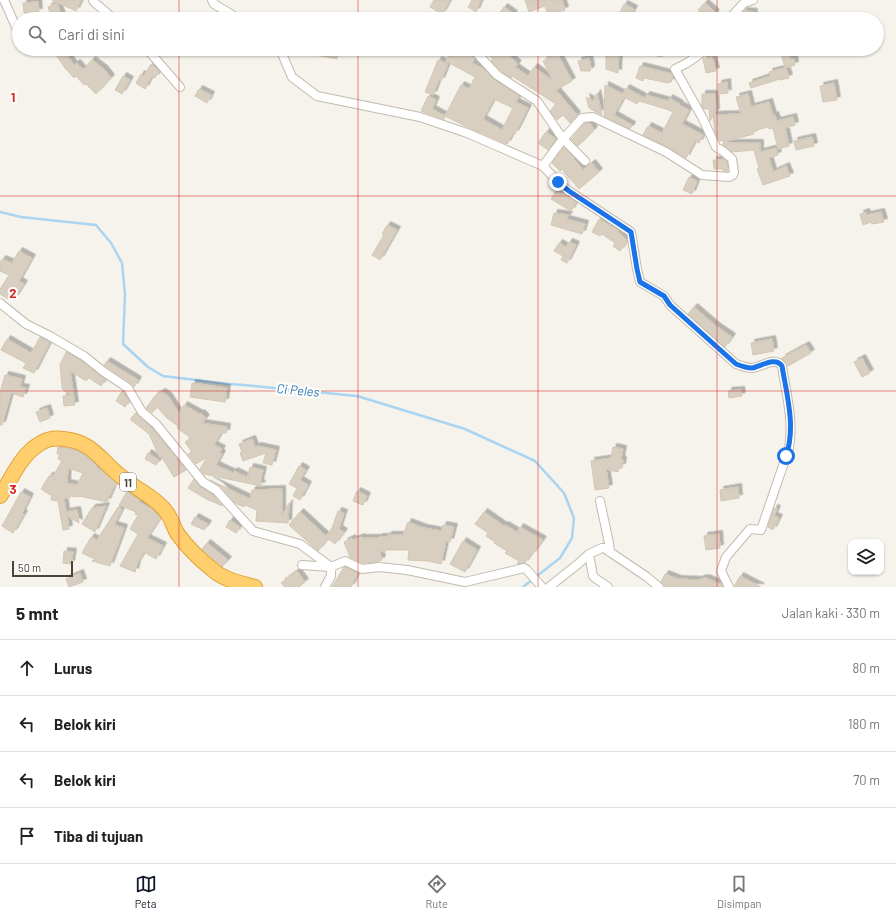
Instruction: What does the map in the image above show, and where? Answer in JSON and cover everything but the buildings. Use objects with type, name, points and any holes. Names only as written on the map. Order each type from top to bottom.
[{"type":"highway","name":"11","points":[[0,496],[25,457],[41,443],[58,438],[77,440],[86,444],[116,473],[159,503],[172,519],[176,531],[186,546],[214,571],[223,577],[255,587]]},
{"type":"street","points":[[4,0],[12,18]]},
{"type":"street","points":[[94,0],[94,2],[106,12]]},
{"type":"street","points":[[212,0],[214,4],[227,12]]},
{"type":"street","points":[[736,12],[744,3],[753,0]]},
{"type":"street","points":[[152,56],[180,87]]},
{"type":"street","points":[[283,56],[292,77],[317,96],[420,117],[466,133],[543,166],[569,191],[631,232],[640,282],[664,296],[670,305],[736,364],[742,367],[753,368],[777,361],[782,366],[791,425],[789,448],[761,530],[750,529],[726,557],[721,571],[729,587]]},
{"type":"street","points":[[479,56],[498,75],[537,101],[563,139],[585,162]]},
{"type":"street","points":[[543,166],[563,139],[582,118],[593,118],[666,152],[702,175],[729,177],[733,175],[732,159],[716,147],[702,117],[675,69],[697,56]]},
{"type":"street","points":[[0,303],[26,324],[84,356],[128,388],[142,412],[156,424],[203,482],[216,490],[253,530],[300,544],[331,567]]},
{"type":"street","points":[[600,501],[610,552]]},
{"type":"street","points":[[302,565],[331,567],[345,561],[362,569],[380,567],[407,570],[465,582],[522,568],[526,569],[544,587],[578,564],[589,554],[602,548],[647,577],[659,587]]},
{"type":"street","points":[[589,554],[593,576],[608,587]]},
{"type":"street","points":[[325,587],[331,576],[331,567]]},
{"type":"waterway","name":"Ci Peles","points":[[0,212],[21,217],[96,225],[111,243],[122,263],[125,294],[123,344],[148,367],[163,376],[357,396],[465,429],[535,461],[564,493],[574,518],[572,538],[560,558],[523,587]]},
{"type":"route","points":[[558,182],[569,191],[631,232],[640,282],[664,296],[670,305],[736,364],[742,367],[753,368],[774,361],[780,363],[782,366],[792,431],[786,456]]}]
